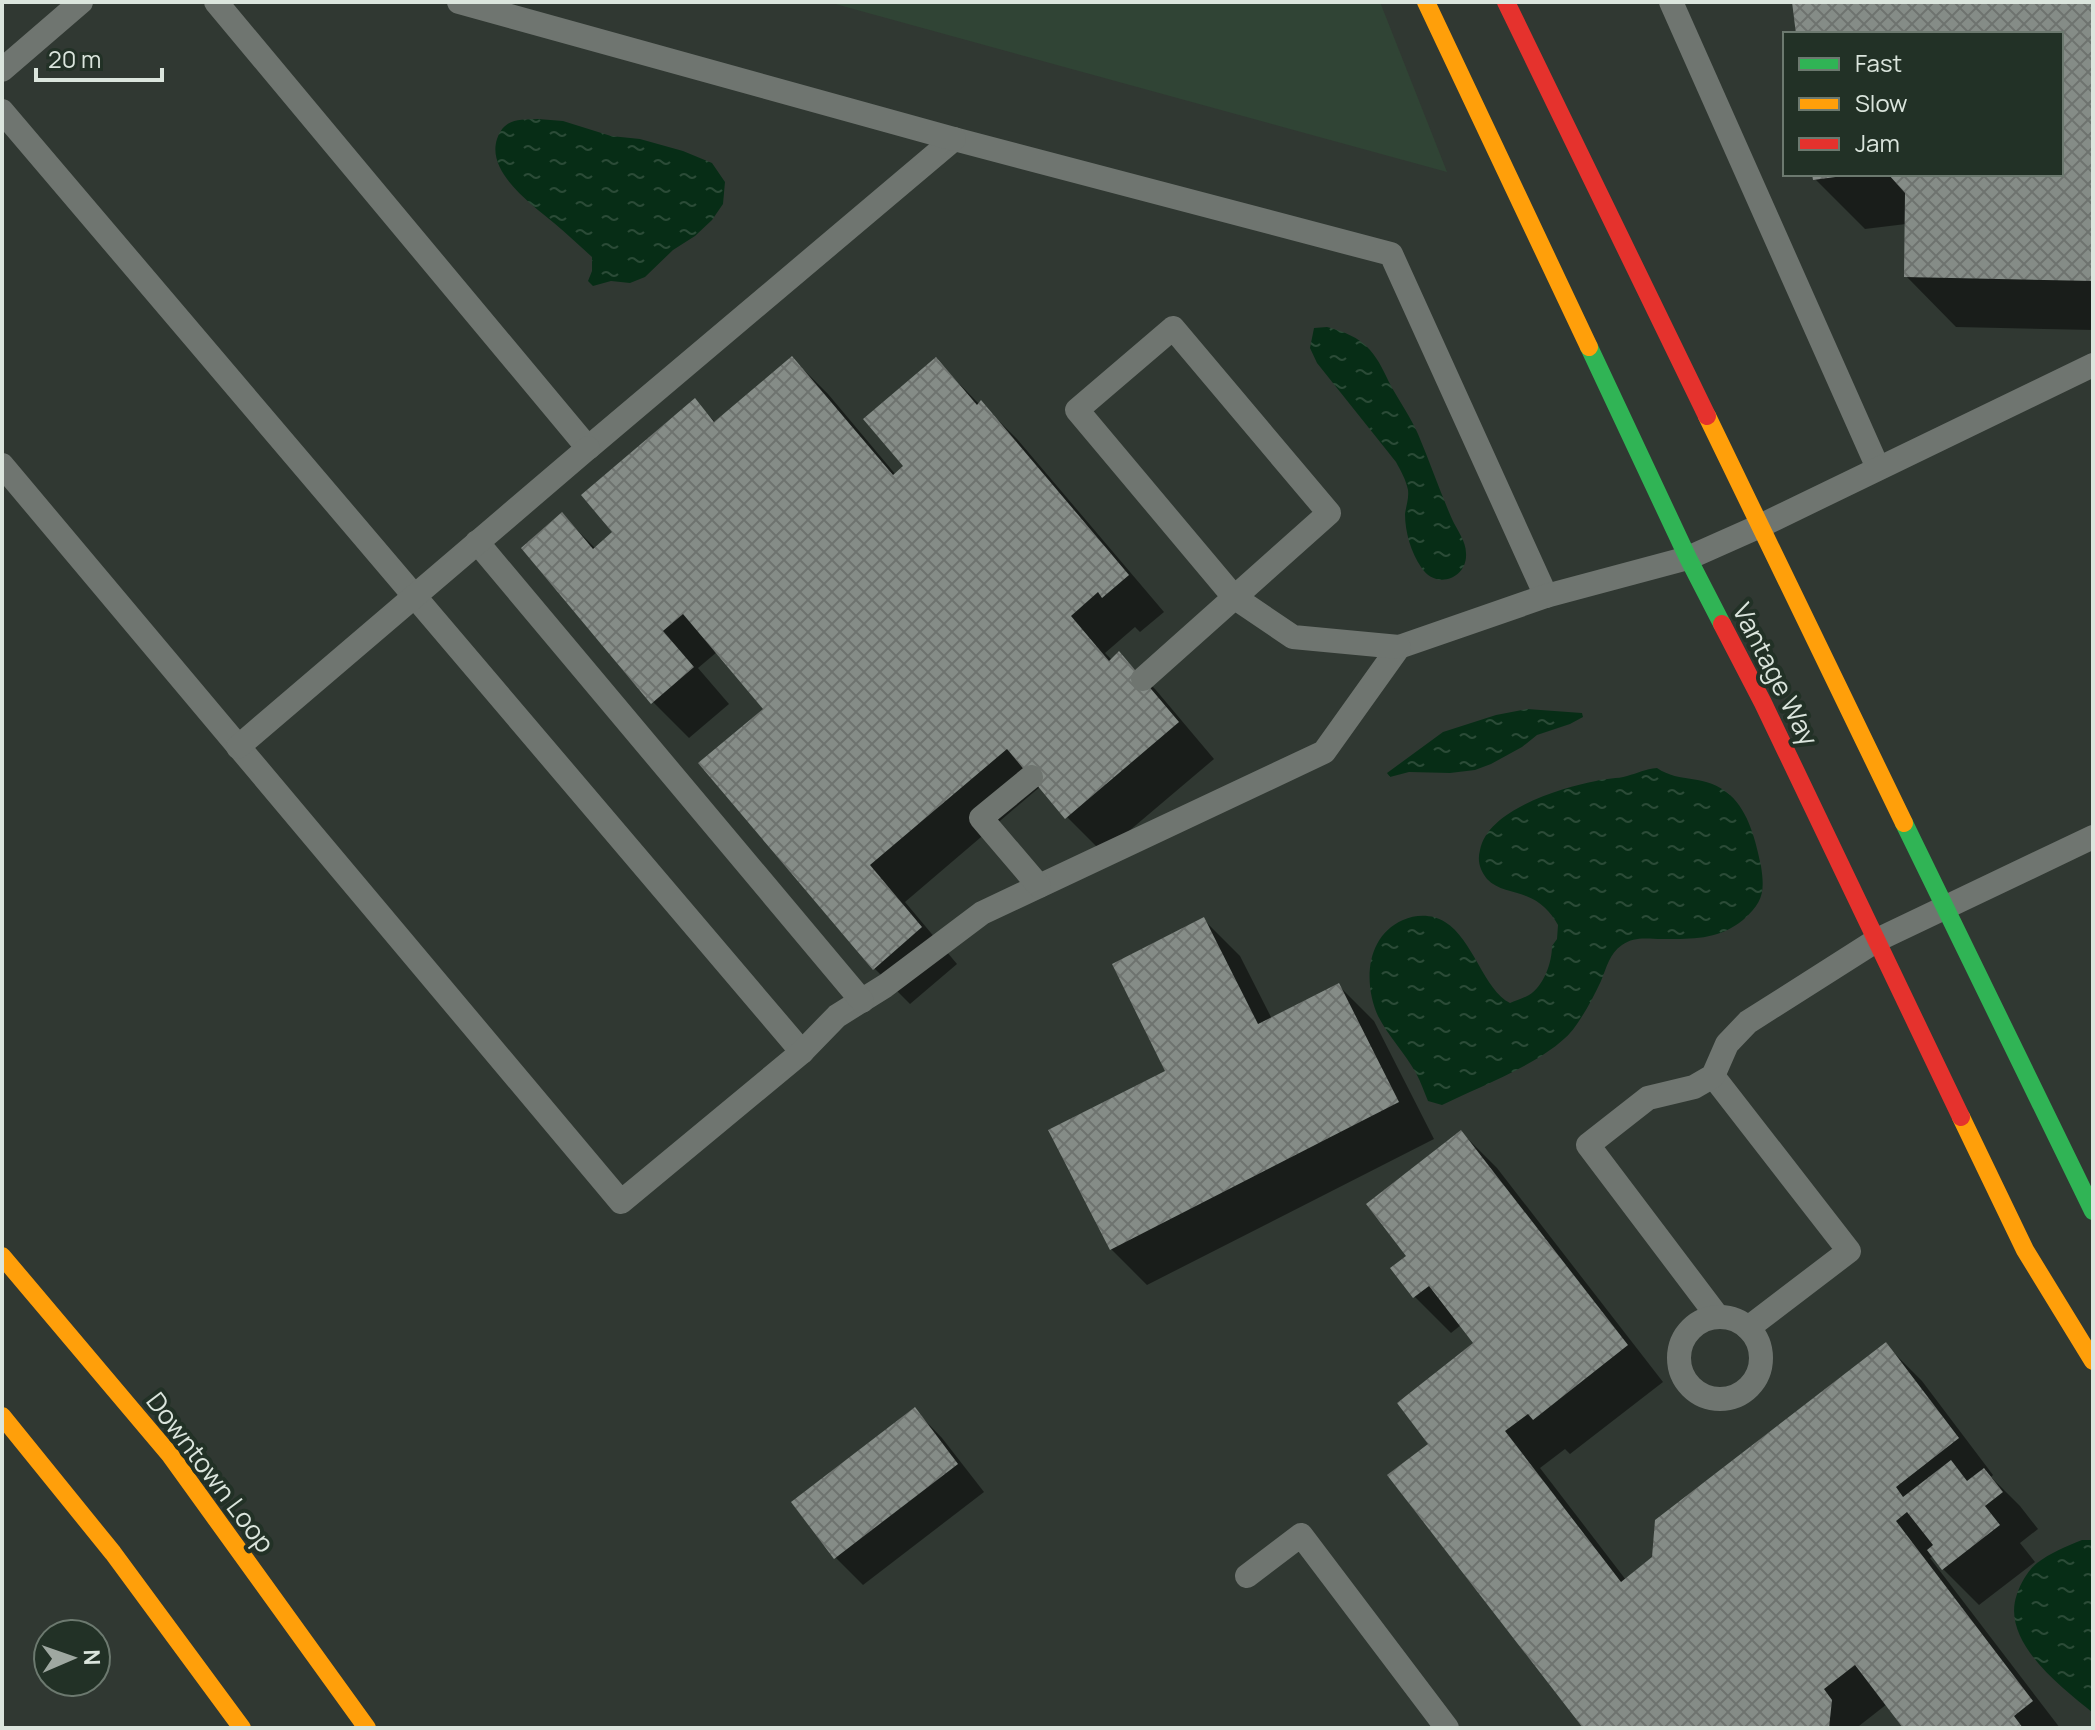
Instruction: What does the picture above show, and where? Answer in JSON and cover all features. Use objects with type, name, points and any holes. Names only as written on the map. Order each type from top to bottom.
[{"type":"main road","name":"Vantage Way","points":[[1426,2],[1688,558],[1763,703],[2025,1250],[2093,1361]]},
{"type":"main road","name":"Vantage Way","points":[[1506,2],[2093,1211]]},
{"type":"main road","name":"Downtown Loop","points":[[2,1256],[170,1455],[367,1728]]},
{"type":"main road","points":[[2,1416],[113,1553],[242,1728]]},
{"type":"lane","points":[[2,70],[81,2]]},
{"type":"lane","points":[[216,2],[588,448]]},
{"type":"lane","points":[[459,2],[954,139],[1391,254],[1546,596]]},
{"type":"lane","points":[[1671,2],[1878,468]]},
{"type":"lane","points":[[2,111],[802,1052]]},
{"type":"lane","points":[[238,747],[954,139]]},
{"type":"lane","points":[[1143,679],[1234,597],[1329,513],[1173,328],[1077,410],[1234,597],[1293,637],[1399,647],[1546,596],[1688,558],[2093,365]]},
{"type":"lane","points":[[2,465],[621,1202],[802,1052],[837,1016],[982,913],[1324,752],[1399,647]]},
{"type":"lane","points":[[477,542],[862,1001]]},
{"type":"lane","points":[[1031,777],[981,818],[1039,886]]},
{"type":"lane","points":[[1718,1317],[1588,1145],[1648,1098],[1694,1087],[1713,1076],[1727,1044],[1748,1022],[1877,940],[2093,837]]},
{"type":"lane","points":[[1713,1076],[1849,1251],[1748,1328]]},
{"type":"lane","points":[[1718,1317],[1738,1321],[1748,1328],[1761,1352],[1761,1364],[1753,1382],[1742,1393],[1724,1399],[1707,1397],[1693,1388],[1683,1375],[1680,1364],[1680,1348],[1691,1328],[1701,1321],[1718,1317]]},
{"type":"lane","points":[[1247,1576],[1301,1535],[1447,1728]]},
{"type":"shaded area","points":[[828,2],[1380,2],[1447,172]]},
{"type":"water","points":[[538,119],[563,121],[611,136],[640,139],[712,163],[725,182],[723,204],[695,236],[673,250],[645,277],[630,283],[611,281],[593,286],[588,281],[592,257],[524,197],[498,164],[495,152],[497,139],[504,127],[513,122]]},
{"type":"water","points":[[1327,327],[1366,345],[1415,428],[1466,549],[1465,562],[1457,575],[1442,580],[1435,578],[1427,574],[1414,555],[1407,535],[1405,514],[1408,490],[1396,462],[1317,363],[1310,348],[1314,328]]},
{"type":"water","points":[[1527,709],[1582,713],[1583,717],[1537,735],[1522,747],[1475,770],[1409,772],[1390,777],[1387,773],[1443,732]]},
{"type":"water","points":[[1657,768],[1675,776],[1712,784],[1737,802],[1747,819],[1759,857],[1762,890],[1755,908],[1734,927],[1715,935],[1627,942],[1611,957],[1596,992],[1577,1024],[1552,1049],[1442,1105],[1428,1101],[1416,1073],[1382,1023],[1373,1003],[1371,962],[1381,937],[1391,927],[1408,918],[1435,917],[1455,930],[1501,996],[1510,1003],[1529,995],[1539,986],[1546,973],[1552,946],[1557,939],[1558,925],[1536,901],[1501,888],[1487,879],[1479,858],[1486,836],[1511,812],[1546,795],[1581,784]]},
{"type":"water","points":[[2082,1540],[2093,1540],[2093,1713],[2037,1661],[2017,1629],[2014,1612],[2017,1594],[2034,1566]]},
{"type":"building","points":[[1792,2],[2093,2],[2093,281],[1904,277],[1905,193],[1890,176],[2063,176],[2063,32],[1796,32]]},
{"type":"building","points":[[1812,176],[1843,176],[1813,180]]},
{"type":"building","points":[[792,356],[893,475],[903,466],[863,419],[936,357],[977,405],[981,400],[1129,575],[1102,598],[1098,592],[1071,616],[1109,661],[1119,651],[1179,722],[1065,819],[1007,749],[870,865],[922,927],[873,970],[698,763],[763,709],[683,614],[663,631],[694,667],[651,704],[521,548],[562,512],[593,549],[612,532],[581,495],[695,398],[714,422]]},
{"type":"building","points":[[1204,917],[1258,1024],[1339,983],[1399,1102],[1110,1250],[1048,1130],[1165,1071],[1112,964]]},
{"type":"building","points":[[1461,1130],[1628,1345],[1533,1420],[1528,1414],[1505,1431],[1621,1582],[1652,1557],[1655,1520],[1886,1342],[1959,1438],[1896,1487],[1903,1497],[1951,1460],[1967,1481],[1984,1468],[2003,1492],[1985,1506],[2000,1525],[1942,1570],[1927,1550],[1933,1545],[1907,1512],[1896,1521],[2033,1701],[2014,1716],[2023,1728],[1903,1728],[1855,1665],[1824,1689],[1832,1700],[1829,1728],[1583,1728],[1387,1475],[1428,1444],[1397,1403],[1473,1343],[1429,1286],[1413,1298],[1390,1268],[1406,1256],[1366,1204]]},
{"type":"building","points":[[915,1407],[958,1464],[834,1559],[791,1502]]},
{"type":"traffic: fast","points":[[1589,347],[1722,624]]},
{"type":"traffic: fast","points":[[1904,823],[2093,1211]]},
{"type":"traffic: slow","points":[[1426,2],[1589,347]]},
{"type":"traffic: slow","points":[[1707,416],[1904,823]]},
{"type":"traffic: slow","points":[[1961,1117],[2025,1250],[2093,1361]]},
{"type":"traffic: slow","points":[[2,1256],[170,1455],[367,1728]]},
{"type":"traffic: slow","points":[[2,1416],[113,1553],[242,1728]]},
{"type":"traffic: jam","points":[[1506,2],[1707,416]]},
{"type":"traffic: jam","points":[[1722,624],[1763,703],[1961,1117]]}]
